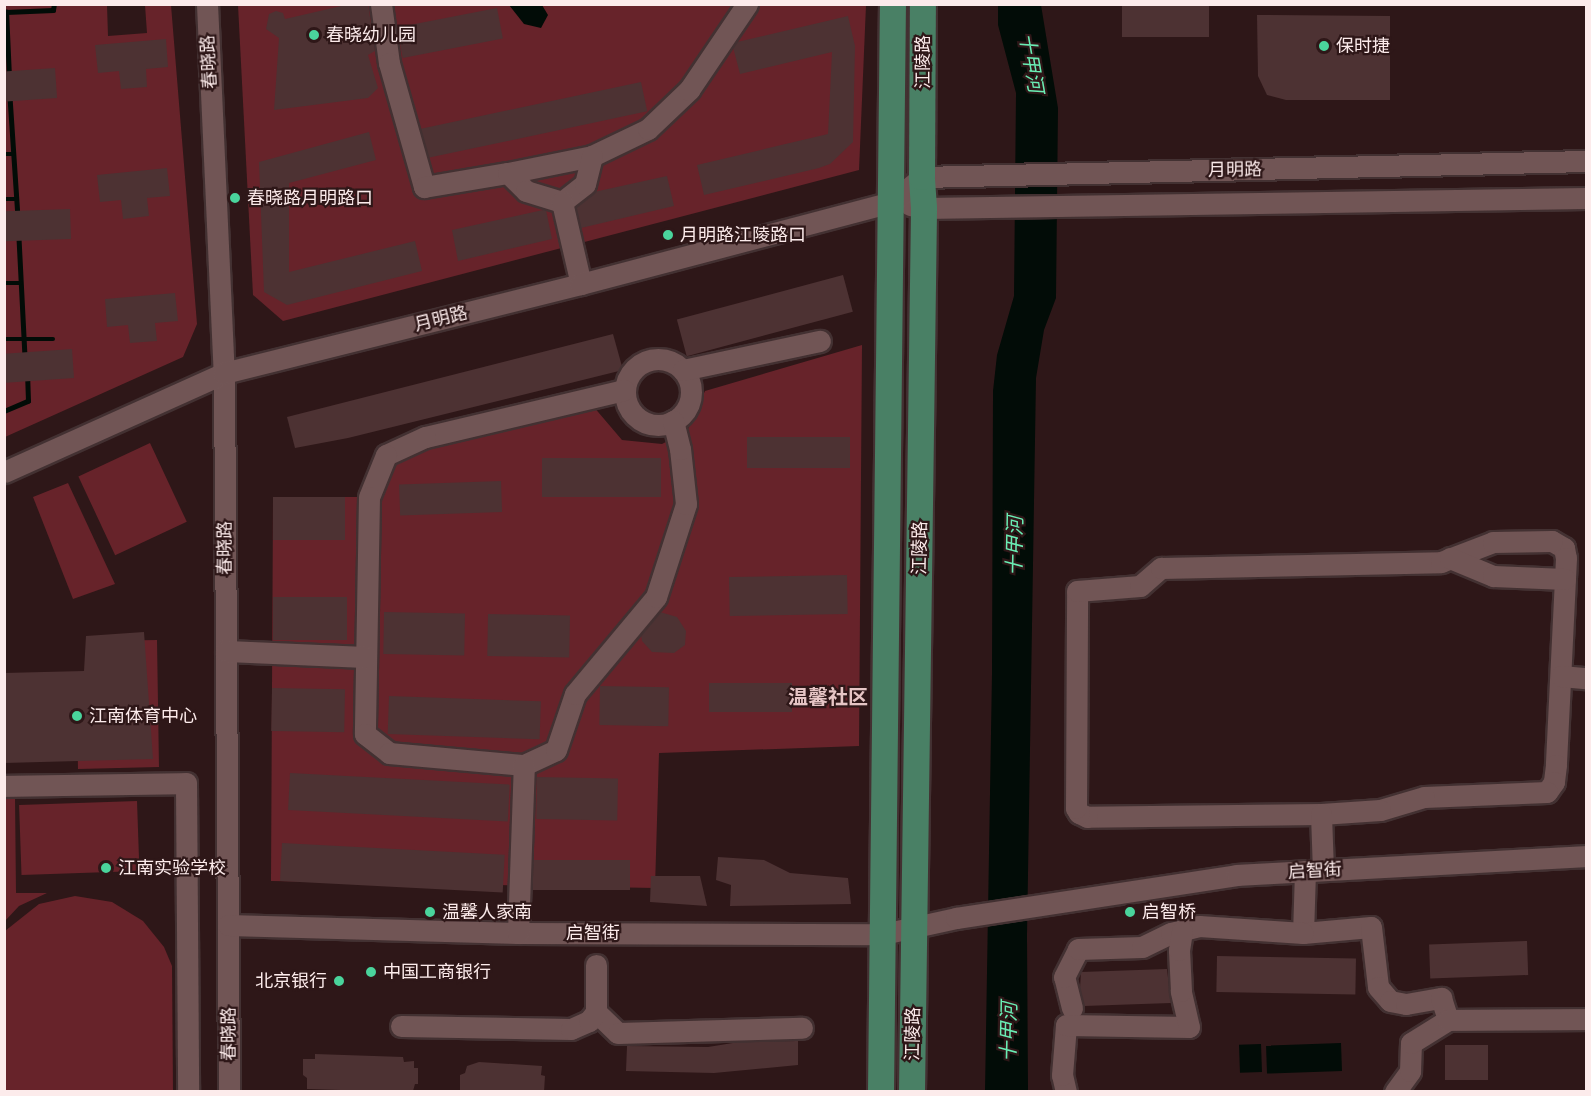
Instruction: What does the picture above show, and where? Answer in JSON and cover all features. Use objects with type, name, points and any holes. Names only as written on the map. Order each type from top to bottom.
[{"type":"main road","name":"江陵路","points":[[881,1092],[893,4]]},
{"type":"main road","name":"江陵路","points":[[912,1092],[924,208],[922,177],[923,4]]},
{"type":"street","name":"春晓路","points":[[207,4],[224,373],[229,1092]]},
{"type":"street","points":[[381,4],[389,63],[424,187],[592,156],[648,129],[689,90],[747,4]]},
{"type":"street","points":[[562,202],[585,184],[592,156]]},
{"type":"street","name":"月明路","points":[[4,472],[224,373],[581,284],[891,202],[922,177],[1587,161]]},
{"type":"street","points":[[508,173],[526,191],[562,202]]},
{"type":"street","name":"月明路","points":[[891,202],[924,208],[1063,204],[1587,198]]},
{"type":"street","points":[[562,202],[581,284]]},
{"type":"street","points":[[683,370],[820,341]]},
{"type":"street","points":[[664,359],[683,370],[688,378],[691,398],[681,416],[673,421],[654,425],[636,417],[629,409],[624,390],[627,379],[642,363],[664,359]]},
{"type":"street","points":[[624,390],[424,437],[386,455],[369,497],[365,734],[389,753],[524,765],[556,750],[574,694],[656,597],[686,504],[680,449],[673,421]]},
{"type":"street","points":[[1552,541],[1564,548],[1565,579],[1556,765],[1554,782],[1547,792],[1424,797],[1380,810],[1322,814],[1086,817],[1079,813],[1076,808],[1077,591],[1140,586],[1161,568],[1441,562],[1450,558],[1493,542],[1552,541]]},
{"type":"street","points":[[1450,558],[1493,576],[1565,579]]},
{"type":"street","points":[[226,651],[366,657]]},
{"type":"street","points":[[1561,676],[1587,678]]},
{"type":"street","points":[[518,933],[524,765]]},
{"type":"street","points":[[4,786],[186,783],[188,1092]]},
{"type":"street","points":[[1303,933],[1322,814]]},
{"type":"street","name":"启智街","points":[[228,925],[518,933],[883,934],[915,929],[956,918],[1237,875],[1587,856]]},
{"type":"street","points":[[1072,1008],[1064,976],[1078,949],[1142,947],[1171,933],[1199,926],[1303,933],[1371,927],[1378,987],[1390,1001],[1406,1004],[1441,998],[1448,1020]]},
{"type":"street","points":[[1066,1092],[1062,1076],[1066,1025],[1189,1027],[1181,992],[1179,950],[1182,931]]},
{"type":"street","points":[[401,1026],[571,1029],[589,1021],[596,1012],[596,965]]},
{"type":"street","points":[[596,1012],[618,1033],[802,1028]]},
{"type":"street","points":[[1395,1092],[1410,1071],[1411,1042],[1448,1020],[1587,1018]]},
{"type":"shaded area","points":[[4,5],[107,5],[108,36],[147,33],[145,5],[171,5],[197,324],[183,357],[5,437]]},
{"type":"shaded area","points":[[238,5],[866,5],[859,170],[283,321],[253,295]]},
{"type":"shaded area","points":[[862,345],[859,746],[659,753],[655,888],[271,881],[273,497],[369,497],[386,455],[587,399],[622,440],[662,444],[687,431],[705,391]]},
{"type":"shaded area","points":[[150,443],[187,522],[115,555],[78,476]]},
{"type":"shaded area","points":[[68,483],[115,584],[73,599],[33,497]]},
{"type":"shaded area","points":[[157,640],[159,767],[78,769],[76,676],[98,676],[98,641]]},
{"type":"shaded area","points":[[5,796],[15,796],[16,893],[47,893],[19,906],[5,921]]},
{"type":"shaded area","points":[[137,801],[139,871],[22,875],[19,805]]},
{"type":"shaded area","points":[[75,896],[112,902],[143,921],[164,947],[172,966],[173,1091],[5,1091],[5,931],[39,904]]},
{"type":"water","points":[[509,5],[542,5],[548,15],[541,28],[524,24]]},
{"type":"water","name":"十甲河","points":[[998,5],[1041,5],[1058,108],[1056,298],[1044,330],[1036,378],[1027,936],[1028,1091],[985,1092],[992,673],[993,391],[997,355],[1014,296],[1016,93],[998,25]]},
{"type":"water","points":[[1341,1043],[1342,1071],[1267,1074],[1266,1046]]},
{"type":"water","points":[[1261,1044],[1262,1072],[1240,1073],[1239,1045]]},
{"type":"building","name":"春晓幼儿园","points":[[350,4],[368,4],[375,51],[368,55],[378,88],[368,98],[274,110],[279,38],[266,29],[269,14],[276,11],[283,13],[285,19]]},
{"type":"building","points":[[1122,4],[1209,4],[1209,37],[1122,37]]},
{"type":"building","points":[[497,8],[503,38],[403,58],[397,27]]},
{"type":"building","name":"保时捷","points":[[1257,15],[1390,16],[1390,100],[1286,100],[1267,95],[1258,76]]},
{"type":"building","points":[[848,16],[855,46],[853,142],[830,164],[819,168],[704,195],[697,165],[828,134],[832,52],[740,74],[733,47],[737,42]]},
{"type":"building","points":[[166,39],[168,67],[146,69],[147,87],[121,89],[119,71],[98,73],[95,45]]},
{"type":"building","points":[[55,68],[57,98],[6,101],[4,72]]},
{"type":"building","points":[[641,82],[647,111],[427,158],[421,129]]},
{"type":"building","points":[[369,132],[376,160],[289,183],[289,272],[415,241],[422,271],[287,305],[264,292],[259,162]]},
{"type":"building","points":[[167,168],[170,196],[147,198],[149,216],[123,219],[121,200],[100,202],[97,175]]},
{"type":"building","points":[[667,176],[674,206],[581,228],[576,207],[594,192]]},
{"type":"building","points":[[70,209],[71,239],[5,241],[4,211]]},
{"type":"building","points":[[546,210],[552,239],[458,261],[452,230]]},
{"type":"building","points":[[843,275],[853,312],[687,356],[677,320]]},
{"type":"building","points":[[175,293],[178,321],[155,323],[157,341],[130,343],[128,325],[107,327],[105,299]]},
{"type":"building","points":[[613,334],[623,370],[348,438],[295,448],[287,417]]},
{"type":"building","points":[[72,349],[74,378],[6,383],[4,354]]},
{"type":"building","points":[[747,437],[850,437],[850,468],[747,468]]},
{"type":"building","points":[[542,458],[661,458],[661,497],[542,497]]},
{"type":"building","points":[[501,481],[502,512],[400,516],[399,485]]},
{"type":"building","points":[[273,497],[345,497],[345,540],[273,540]]},
{"type":"building","points":[[847,575],[848,614],[730,616],[729,577]]},
{"type":"building","points":[[273,597],[347,597],[347,640],[273,640]]},
{"type":"building","points":[[384,612],[465,613],[464,655],[383,654]]},
{"type":"building","points":[[660,612],[677,617],[686,631],[685,645],[674,653],[652,652],[642,641],[641,634]]},
{"type":"building","points":[[488,614],[570,615],[569,657],[487,656]]},
{"type":"building","name":"江南体育中心","points":[[144,632],[153,759],[4,763],[4,673],[84,671],[86,636]]},
{"type":"building","points":[[709,683],[792,683],[792,712],[709,712]]},
{"type":"building","points":[[600,686],[669,687],[668,726],[599,725]]},
{"type":"building","points":[[272,688],[345,689],[344,732],[271,731]]},
{"type":"building","points":[[389,696],[541,701],[540,739],[388,734]]},
{"type":"building","points":[[290,773],[510,785],[508,821],[288,810]]},
{"type":"building","points":[[537,777],[618,778],[617,820],[536,819]]},
{"type":"building","points":[[282,843],[505,855],[503,893],[280,881]]},
{"type":"building","points":[[718,857],[764,860],[790,873],[848,878],[851,904],[730,906],[731,885],[716,880]]},
{"type":"building","points":[[533,860],[630,860],[630,890],[533,890]]},
{"type":"building","points":[[651,876],[700,876],[707,906],[650,902]]},
{"type":"building","points":[[1527,941],[1528,975],[1430,978],[1429,944]]},
{"type":"building","points":[[1217,956],[1356,958],[1355,994],[1216,992]]},
{"type":"building","points":[[1167,969],[1171,1003],[1084,1006],[1080,988],[1081,972]]},
{"type":"building","points":[[798,1041],[798,1065],[714,1073],[626,1071],[627,1046],[708,1047],[739,1042]]},
{"type":"building","points":[[1445,1045],[1488,1045],[1488,1080],[1445,1080]]},
{"type":"building","points":[[315,1054],[403,1057],[404,1062],[414,1061],[414,1068],[418,1068],[418,1084],[415,1084],[413,1091],[408,1092],[307,1089],[307,1078],[303,1075],[303,1059],[315,1059]]},
{"type":"building","points":[[479,1062],[542,1066],[541,1075],[545,1076],[544,1092],[460,1092],[460,1075],[465,1073],[467,1066]]},
{"type":"waterway","points":[[9,77],[6,12],[53,10],[54,4]]},
{"type":"waterway","points":[[10,97],[18,218]]},
{"type":"waterway","points":[[4,154],[14,154]]},
{"type":"waterway","points":[[4,199],[17,199]]},
{"type":"waterway","points":[[19,238],[25,355]]},
{"type":"waterway","points":[[4,283],[21,283]]},
{"type":"waterway","points":[[4,339],[53,339]]},
{"type":"waterway","points":[[4,411],[28,401],[27,376]]},
{"type":"place","name":"春晓幼儿园","points":[[314,35]]},
{"type":"place","name":"保时捷","points":[[1324,46]]},
{"type":"place","name":"春晓路月明路口","points":[[235,198]]},
{"type":"place","name":"月明路江陵路口","points":[[668,235]]},
{"type":"place","name":"江南体育中心","points":[[77,716]]},
{"type":"place","name":"江南实验学校","points":[[106,868]]},
{"type":"place","name":"温馨人家南","points":[[430,912]]},
{"type":"place","name":"启智桥","points":[[1130,912]]},
{"type":"place","name":"中国工商银行","points":[[371,972]]},
{"type":"place","name":"北京银行","points":[[339,981]]},
{"type":"district","name":"温馨社区","points":[[828,697]]}]
